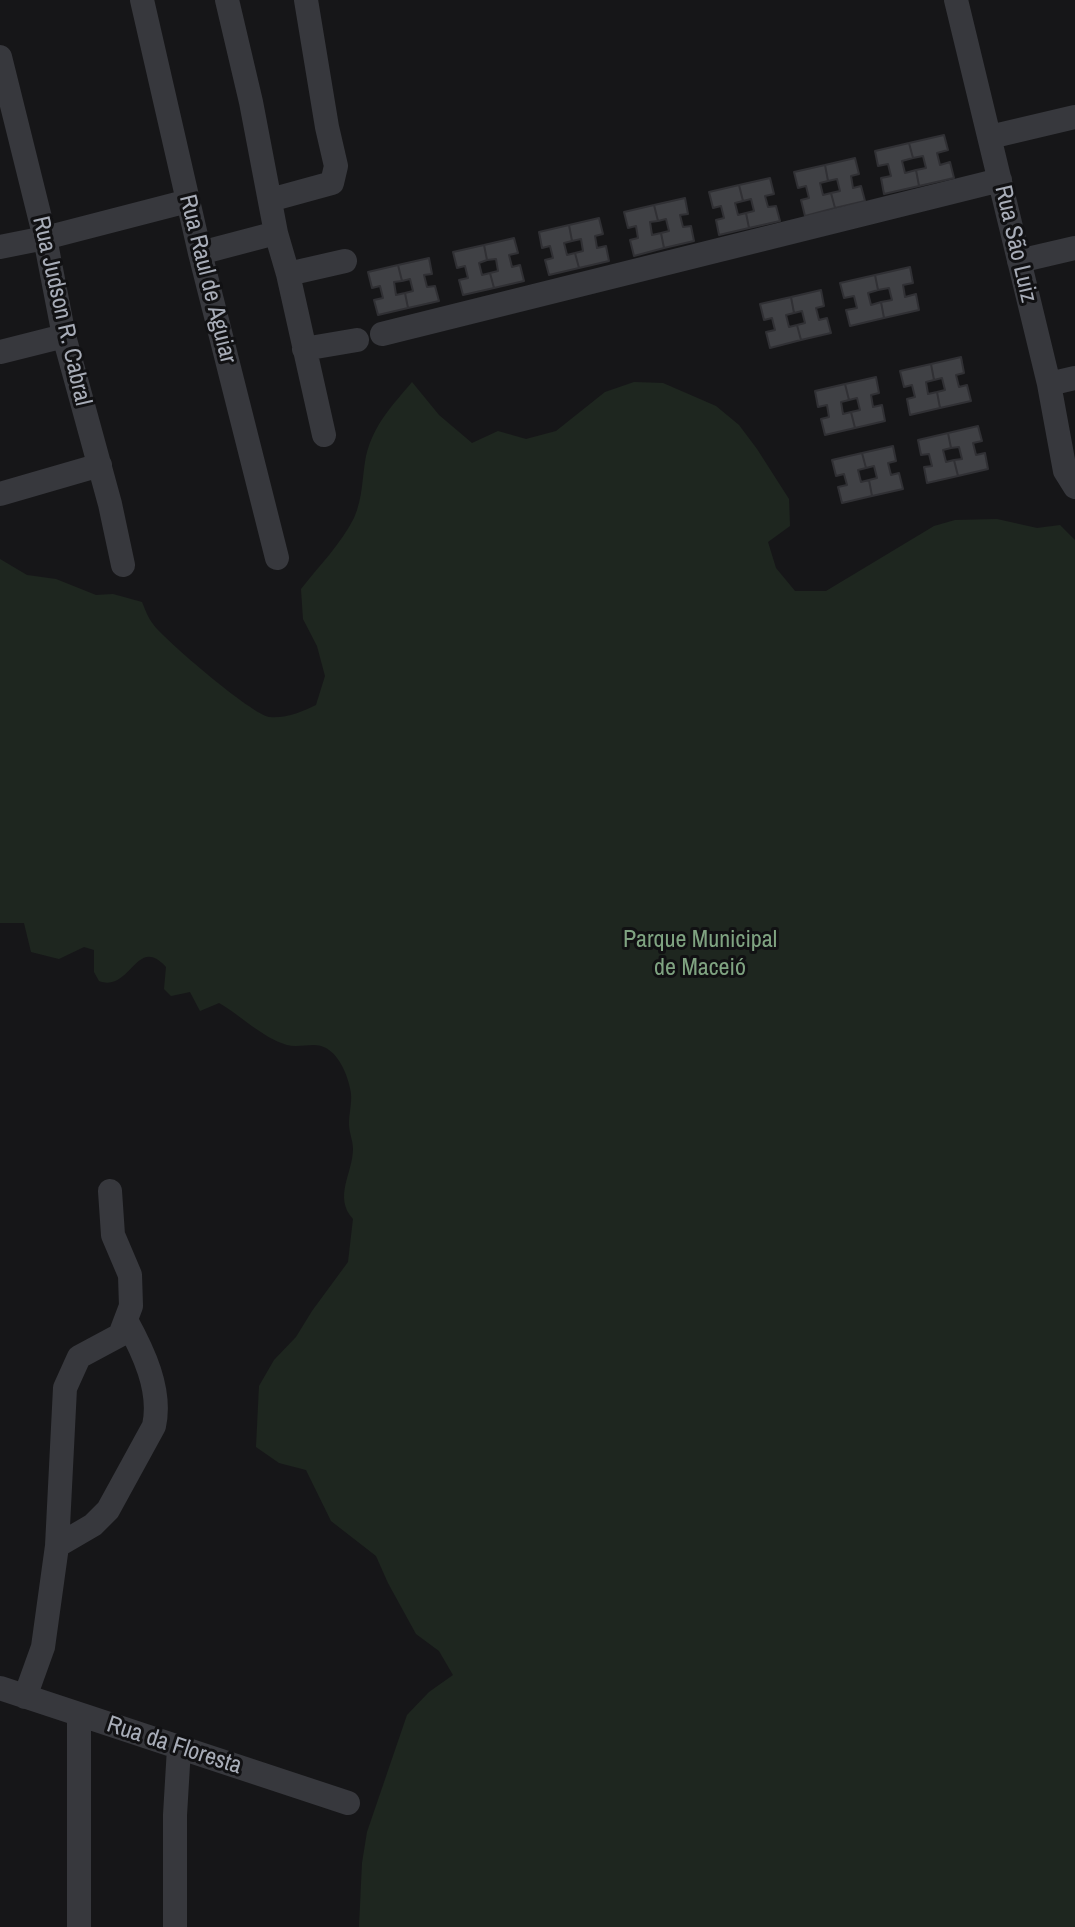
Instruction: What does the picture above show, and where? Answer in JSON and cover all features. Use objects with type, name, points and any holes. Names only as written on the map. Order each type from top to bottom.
[{"type":"street","name":"Rua Raul de Aguiar","points":[[142,0],[200,253],[277,558]]},
{"type":"street","points":[[227,0],[251,102],[276,233],[324,435]]},
{"type":"street","points":[[270,200],[332,183],[336,166],[306,0]]},
{"type":"street","name":"Rua São Luiz","points":[[956,0],[1049,384],[1065,471],[1075,487]]},
{"type":"street","name":"Rua Judson R. Cabral","points":[[0,57],[45,238],[64,336],[100,465],[123,565]]},
{"type":"street","points":[[990,137],[1075,117]]},
{"type":"street","points":[[382,334],[1000,180]]},
{"type":"street","points":[[0,247],[188,201]]},
{"type":"street","points":[[200,253],[276,233]]},
{"type":"street","points":[[1019,261],[1075,248]]},
{"type":"street","points":[[288,274],[345,261]]},
{"type":"street","points":[[0,352],[64,336]]},
{"type":"street","points":[[304,349],[357,340]]},
{"type":"street","points":[[1049,384],[1075,378]]},
{"type":"street","points":[[0,494],[100,465]]},
{"type":"street","points":[[25,1697],[43,1647],[57,1546],[65,1388],[79,1357],[120,1335],[131,1306],[130,1275],[113,1235],[110,1191]]},
{"type":"street","points":[[57,1546],[93,1525],[108,1510],[154,1426],[157,1411],[155,1395],[142,1348],[126,1320]]},
{"type":"street","name":"Rua da Floresta","points":[[0,1688],[348,1803]]},
{"type":"street","points":[[79,1715],[79,1927]]},
{"type":"street","points":[[175,1927],[175,1815],[179,1748]]},
{"type":"green space","name":"Parque Municipal de Maceió","points":[[412,382],[439,415],[472,443],[498,431],[526,439],[556,431],[605,392],[634,382],[663,383],[716,406],[739,425],[789,499],[790,526],[768,542],[776,568],[795,591],[826,591],[934,526],[955,520],[997,519],[1037,528],[1060,525],[1075,540],[1075,1927],[359,1927],[367,1832],[407,1715],[429,1692],[453,1675],[439,1651],[416,1634],[376,1556],[331,1521],[306,1470],[279,1463],[256,1447],[259,1386],[274,1360],[296,1337],[348,1262],[353,1219],[347,1211],[344,1194],[353,1149],[349,1124],[350,1087],[341,1063],[324,1047],[287,1045],[260,1032],[219,1003],[200,1011],[190,992],[171,996],[164,989],[166,967],[156,959],[147,957],[140,960],[119,979],[99,981],[94,972],[94,950],[84,947],[59,959],[31,952],[24,923],[0,923],[0,559],[27,575],[56,579],[96,595],[113,594],[142,602],[160,633],[246,704],[269,717],[287,716],[305,710],[316,705],[325,676],[317,646],[303,619],[301,589],[349,528],[361,495],[366,456],[374,434],[384,416]]},
{"type":"building","points":[[944,135],[948,150],[937,153],[940,165],[950,162],[954,178],[919,186],[916,170],[926,168],[923,156],[913,158],[909,143]]},
{"type":"building","points":[[909,143],[913,158],[902,161],[905,173],[916,170],[919,186],[884,194],[881,178],[891,176],[888,164],[878,166],[875,151]]},
{"type":"building","points":[[855,158],[859,174],[851,176],[853,188],[861,186],[865,201],[835,208],[831,193],[840,191],[837,179],[828,181],[825,165]]},
{"type":"building","points":[[825,165],[828,181],[820,183],[823,195],[831,193],[835,208],[805,216],[801,200],[809,198],[806,186],[798,188],[794,172]]},
{"type":"building","points":[[770,178],[774,194],[765,196],[768,207],[776,206],[780,221],[749,228],[746,213],[754,211],[751,199],[743,201],[739,185]]},
{"type":"building","points":[[739,185],[743,201],[735,203],[738,215],[746,213],[749,228],[719,235],[716,220],[724,218],[721,206],[713,208],[709,192]]},
{"type":"building","points":[[685,198],[688,214],[680,215],[683,227],[691,226],[694,241],[664,248],[661,233],[669,231],[666,219],[658,221],[654,205]]},
{"type":"building","points":[[654,205],[658,221],[650,222],[652,235],[661,233],[664,248],[634,256],[630,240],[638,238],[636,226],[628,228],[624,212]]},
{"type":"building","points":[[599,218],[603,234],[595,236],[597,248],[606,246],[609,261],[579,268],[575,253],[583,251],[581,239],[572,241],[569,225]]},
{"type":"building","points":[[569,225],[572,241],[564,243],[567,255],[575,253],[579,268],[549,275],[545,260],[553,258],[550,246],[542,248],[539,232]]},
{"type":"building","points":[[514,238],[518,253],[509,255],[512,267],[520,265],[524,281],[494,288],[490,273],[498,271],[496,259],[487,260],[484,245]]},
{"type":"building","points":[[484,245],[487,260],[479,263],[482,275],[490,273],[494,288],[463,295],[459,280],[468,278],[465,266],[457,268],[453,252]]},
{"type":"building","points":[[429,258],[432,274],[424,275],[427,287],[435,286],[439,301],[408,308],[405,293],[413,291],[410,279],[402,281],[398,265]]},
{"type":"building","points":[[398,265],[402,281],[394,282],[396,295],[405,293],[408,308],[378,315],[374,300],[383,298],[380,286],[372,288],[368,272]]},
{"type":"building","points":[[910,267],[913,283],[903,285],[905,297],[916,294],[919,310],[884,318],[881,302],[892,300],[889,288],[878,290],[875,275]]},
{"type":"building","points":[[875,275],[878,290],[868,293],[871,305],[881,302],[884,318],[850,326],[846,310],[857,308],[854,296],[844,298],[840,283]]},
{"type":"building","points":[[821,290],[824,306],[816,308],[819,320],[827,318],[831,333],[801,340],[797,325],[805,323],[802,311],[794,313],[791,297]]},
{"type":"building","points":[[791,297],[794,313],[786,315],[789,327],[797,325],[801,340],[770,348],[766,332],[775,330],[772,318],[764,320],[760,304]]},
{"type":"building","points":[[961,357],[964,373],[956,375],[959,387],[967,385],[971,401],[940,408],[937,392],[945,390],[942,378],[934,380],[931,364]]},
{"type":"building","points":[[931,364],[934,380],[926,382],[928,394],[937,392],[940,408],[910,415],[907,399],[915,397],[912,385],[904,387],[900,371]]},
{"type":"building","points":[[876,377],[879,393],[871,395],[873,407],[882,405],[885,421],[855,428],[851,412],[860,410],[857,398],[849,400],[845,384]]},
{"type":"building","points":[[845,384],[849,400],[841,402],[843,414],[851,412],[855,428],[825,435],[821,419],[829,417],[827,405],[818,407],[815,391]]},
{"type":"building","points":[[978,426],[982,441],[973,443],[976,455],[985,453],[988,469],[958,476],[954,460],[962,459],[959,447],[951,448],[948,433]]},
{"type":"building","points":[[948,433],[951,448],[943,450],[946,462],[954,460],[958,476],[927,483],[924,467],[932,466],[929,454],[921,455],[918,440]]},
{"type":"building","points":[[893,446],[896,461],[888,463],[891,475],[899,473],[903,489],[872,496],[869,480],[877,478],[874,466],[866,468],[862,453]]},
{"type":"building","points":[[862,453],[866,468],[858,470],[861,482],[869,480],[872,496],[842,503],[838,487],[847,485],[844,474],[836,476],[832,460]]}]
